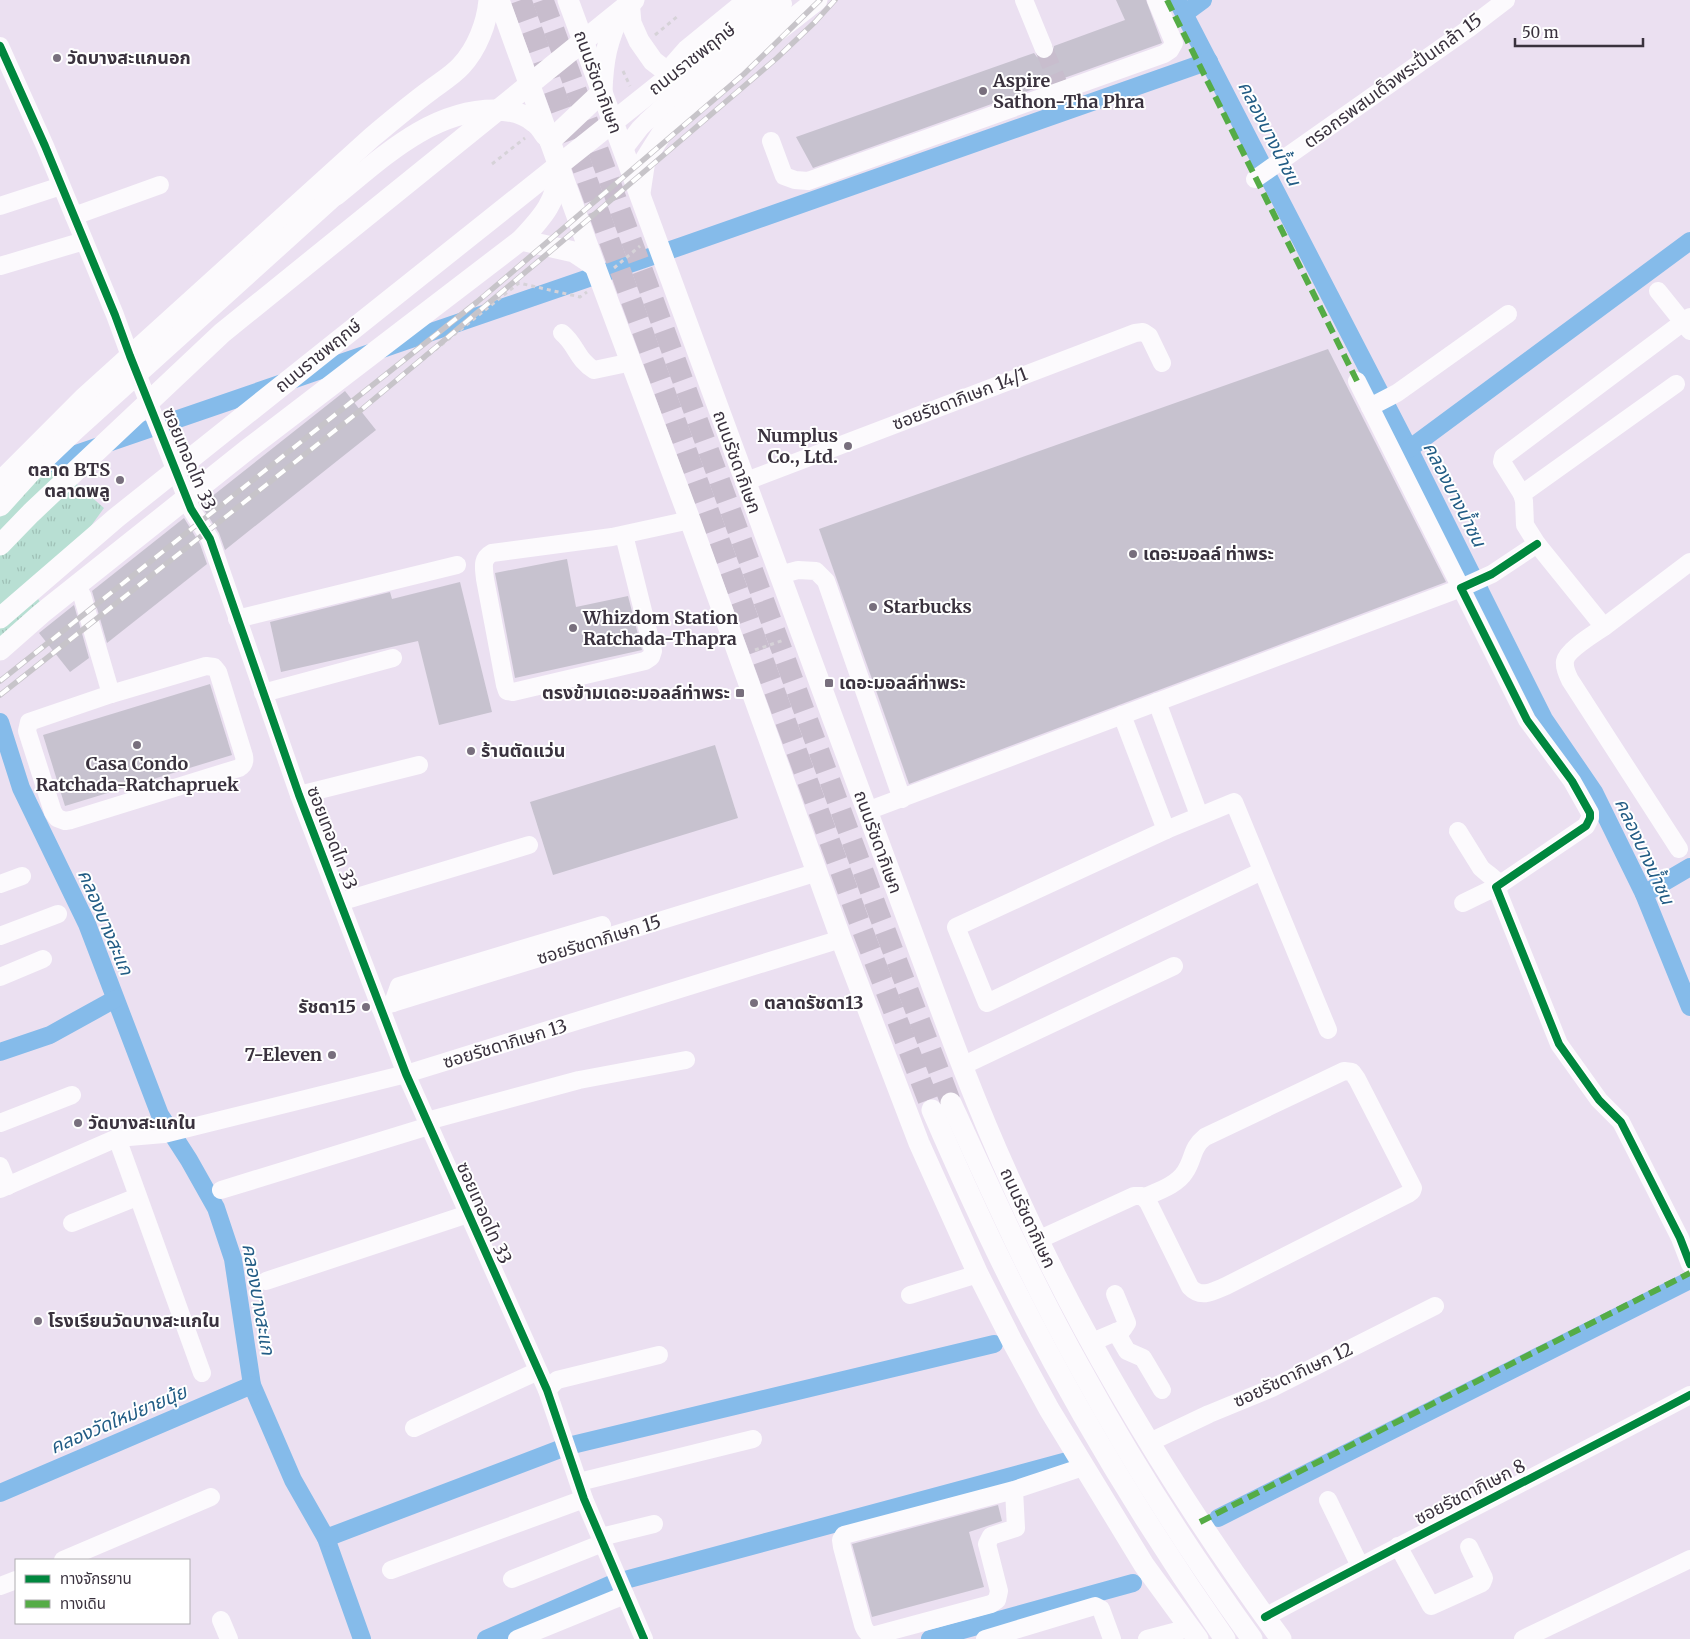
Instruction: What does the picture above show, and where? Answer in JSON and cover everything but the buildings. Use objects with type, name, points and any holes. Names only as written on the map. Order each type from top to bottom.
[{"type":"main road","points":[[336,195],[416,115],[461,66],[471,52],[483,27],[489,0]]},
{"type":"main road","points":[[499,0],[550,141],[602,269],[632,362],[842,939],[919,1142],[978,1274],[1039,1392],[1144,1565],[1194,1634]]},
{"type":"main road","name":"ถนนรัชดาภิเษก","points":[[568,0],[744,482],[962,1066],[1001,1160],[1038,1240],[1092,1342],[1150,1442],[1190,1507],[1281,1639]]},
{"type":"main road","points":[[550,141],[602,92],[606,50],[613,29],[628,0]]},
{"type":"main road","points":[[628,0],[631,23],[639,40],[653,61],[666,71],[695,77]]},
{"type":"main road","points":[[0,545],[31,513],[222,333],[634,0]]},
{"type":"main road","name":"ถนนราชพฤกษ์","points":[[602,92],[618,98],[632,100],[648,98],[695,77],[728,70],[817,0]]},
{"type":"main road","name":"ถนนราชพฤกษ์","points":[[0,618],[116,518],[774,2]]},
{"type":"main road","points":[[0,482],[85,397],[371,138],[461,66]]},
{"type":"main road","points":[[640,196],[645,160],[662,132],[728,70]]},
{"type":"main road","points":[[0,506],[76,429],[196,320],[336,195],[397,146],[415,134],[444,120],[469,112],[503,110],[522,114],[535,122],[550,141],[557,174],[551,203],[521,240],[472,290],[1,660]]},
{"type":"main road","points":[[521,240],[574,252],[602,269]]},
{"type":"main road","points":[[1,660],[42,613],[248,449],[521,240]]},
{"type":"main road","points":[[1225,1639],[1203,1608],[1108,1458],[1062,1378],[981,1220],[941,1106],[1081,1371],[1125,1447],[1180,1534],[1252,1639]]},
{"type":"street","points":[[640,128],[648,98],[666,71],[686,49],[746,0]]},
{"type":"street","points":[[1024,0],[1044,49]]},
{"type":"street","points":[[771,140],[784,176],[795,180],[808,181],[1060,88],[1164,54],[1170,50],[1174,43],[1156,0]]},
{"type":"street","name":"ตรอกรพสมเด็จพระปื่นเกล้า 15","points":[[1256,179],[1506,0]]},
{"type":"street","points":[[623,150],[640,128],[774,2]]},
{"type":"street","name":"ซอยเทอดไท 33","points":[[0,46],[115,315],[191,509],[210,539],[299,795],[340,902],[387,1005],[406,1074],[547,1390],[584,1499],[644,1639]]},
{"type":"street","points":[[74,216],[160,185]]},
{"type":"street","points":[[0,206],[61,186]]},
{"type":"street","points":[[0,266],[84,240]]},
{"type":"street","points":[[1604,627],[1537,544],[1525,525],[1522,494],[1502,464],[1503,458],[1688,324],[1658,291]]},
{"type":"street","points":[[1376,404],[1508,314]]},
{"type":"street","name":"ซอยรัชดาภิเษก 14/1","points":[[744,482],[1135,333],[1143,332],[1149,336],[1162,363]]},
{"type":"street","points":[[562,333],[570,340],[584,364],[594,370],[632,362]]},
{"type":"street","points":[[1357,381],[1376,404],[1527,720],[1572,781],[1590,813],[1589,822],[1586,826],[1498,886],[1463,903]]},
{"type":"street","points":[[1522,494],[1676,384]]},
{"type":"street","points":[[624,534],[653,650],[651,658],[513,692],[508,691],[505,685],[485,579],[483,563],[486,557],[492,553],[624,534],[690,520]]},
{"type":"street","points":[[867,811],[1465,587],[1492,574],[1537,544]]},
{"type":"street","points":[[1679,849],[1570,680],[1566,672],[1565,659],[1569,652],[1690,562]]},
{"type":"street","points":[[237,619],[456,565]]},
{"type":"street","points":[[779,575],[798,570],[816,571],[826,581],[902,799]]},
{"type":"street","points":[[82,595],[112,694]]},
{"type":"street","points":[[263,693],[393,658]]},
{"type":"street","points":[[206,666],[214,667],[218,672],[239,737],[244,764],[239,768],[71,820],[59,820],[54,814],[26,731],[28,724],[34,720],[112,694],[206,666]]},
{"type":"street","points":[[1157,702],[1198,815]]},
{"type":"street","points":[[1122,715],[1166,830]]},
{"type":"street","points":[[299,795],[419,765]]},
{"type":"street","points":[[1262,872],[987,1003],[956,927],[1198,815],[1234,802],[1328,1030]]},
{"type":"street","points":[[1458,831],[1481,868],[1492,875],[1498,886],[1559,1044],[1599,1100],[1621,1122],[1680,1238],[1690,1264]]},
{"type":"street","points":[[340,902],[529,845]]},
{"type":"street","name":"ซอยรัชดาภิเษก 15","points":[[387,1005],[818,872]]},
{"type":"street","points":[[0,884],[22,876]]},
{"type":"street","points":[[0,936],[58,914]]},
{"type":"street","points":[[387,1005],[399,986],[602,925]]},
{"type":"street","name":"ซอยรัชดาภิเษก 13","points":[[4,1187],[117,1138],[164,1134],[406,1074],[842,939]]},
{"type":"street","points":[[0,977],[43,959]]},
{"type":"street","points":[[962,1066],[1174,966]]},
{"type":"street","points":[[221,1190],[428,1123],[579,1080],[686,1060]]},
{"type":"street","points":[[1038,1240],[1134,1196],[1145,1198],[1170,1185],[1184,1174],[1196,1145],[1204,1137],[1344,1071],[1352,1072],[1357,1079],[1413,1188],[1408,1194],[1244,1277],[1213,1292],[1202,1294],[1196,1293],[1190,1287],[1145,1198]]},
{"type":"street","points":[[0,1123],[72,1095]]},
{"type":"street","points":[[117,1138],[202,1372]]},
{"type":"street","points":[[0,1166],[4,1187]]},
{"type":"street","points":[[72,1223],[137,1197]]},
{"type":"street","points":[[266,1281],[468,1214]]},
{"type":"street","points":[[910,1295],[978,1274]]},
{"type":"street","points":[[1092,1342],[1123,1329],[1127,1324],[1115,1294]]},
{"type":"street","name":"ซอยรัชดาภิเษก 12","points":[[1150,1442],[1208,1414],[1272,1388],[1436,1306]]},
{"type":"street","points":[[1116,1332],[1127,1351],[1143,1358],[1162,1390]]},
{"type":"street","points":[[547,1390],[557,1380],[659,1355]]},
{"type":"street","points":[[414,1428],[538,1371]]},
{"type":"street","name":"ซอยรัชดาภิเษก 8","points":[[1265,1616],[1690,1395]]},
{"type":"street","points":[[579,1482],[753,1439]]},
{"type":"street","points":[[1014,1490],[1016,1528],[991,1536],[987,1542],[1000,1594],[997,1600],[991,1604],[876,1635],[871,1636],[867,1633],[863,1625],[842,1547],[841,1540],[844,1535],[1014,1490],[1083,1467]]},
{"type":"street","points":[[65,1559],[211,1497]]},
{"type":"street","points":[[391,1570],[584,1499]]},
{"type":"street","points":[[1328,1500],[1360,1566]]},
{"type":"street","points":[[512,1579],[602,1540],[654,1524]]},
{"type":"street","points":[[1398,1546],[1431,1606],[1482,1584],[1484,1578],[1469,1546]]},
{"type":"street","points":[[1523,1639],[1689,1563]]},
{"type":"street","points":[[0,1586],[15,1580]]},
{"type":"street","points":[[517,1639],[625,1595]]},
{"type":"street","points":[[985,1639],[1097,1606],[1112,1639]]},
{"type":"street","points":[[221,1620],[229,1639]]},
{"type":"street","points":[[1147,1639],[1194,1634]]},
{"type":"path","points":[[602,269],[646,240]]},
{"type":"path","points":[[360,410],[519,283],[580,297],[587,291]]},
{"type":"path","points":[[747,653],[791,637]]},
{"type":"green space","points":[[40,452],[104,508],[38,599],[49,615],[0,656],[0,490]]},
{"type":"waterway","name":"คลองบางน้ำชน","points":[[1177,0],[1409,449],[1544,719],[1594,792],[1644,894],[1690,1007]]},
{"type":"waterway","points":[[1184,14],[1203,0]]},
{"type":"waterway","points":[[38,467],[682,246],[1209,61]]},
{"type":"waterway","points":[[1409,449],[1690,241]]},
{"type":"waterway","name":"คลองบางสะแก","points":[[0,722],[21,788],[87,924],[160,1115],[189,1160],[216,1208],[233,1259],[252,1385],[293,1480],[326,1538],[362,1639]]},
{"type":"waterway","points":[[1644,894],[1690,867]]},
{"type":"waterway","points":[[0,1052],[50,1035],[115,999]]},
{"type":"waterway","points":[[1218,1518],[1690,1280]]},
{"type":"waterway","points":[[326,1538],[568,1446],[994,1344]]},
{"type":"waterway","name":"คลองวัดใหม่ยายนุ้ย","points":[[0,1493],[252,1385]]},
{"type":"waterway","points":[[486,1639],[614,1583],[1071,1460]]},
{"type":"waterway","points":[[930,1639],[1133,1583]]},
{"type":"tunnel","points":[[521,0],[857,916],[932,1110]]},
{"type":"tunnel","points":[[543,0],[877,909],[951,1103]]},
{"type":"tunnel","points":[[1044,49],[1058,83]]},
{"type":"railway","points":[[0,681],[477,302],[744,74],[820,0]]},
{"type":"railway","points":[[0,695],[361,410],[777,58],[835,0]]},
{"type":"marked path","points":[[1167,0],[1357,381]]},
{"type":"marked path","points":[[1200,1522],[1690,1273]]},
{"type":"cycle path","points":[[0,46],[45,146],[115,315],[191,509],[210,539],[299,795],[406,1074],[547,1390],[584,1499],[644,1639]]},
{"type":"cycle path","points":[[1537,544],[1492,574],[1461,588],[1527,720],[1572,781],[1590,813],[1590,818],[1586,826],[1496,887],[1559,1044],[1599,1100],[1621,1122],[1680,1238],[1690,1264]]},
{"type":"cycle path","points":[[1265,1617],[1690,1395]]},
{"type":"place","name":"วัดบางสะแกนอก","points":[[57,58]]},
{"type":"place","name":"Aspire Sathon-Tha Phra","points":[[983,91]]},
{"type":"place","name":"Numplus Co., Ltd.","points":[[848,446]]},
{"type":"place","name":"ตลาด BTS ตลาดพลู","points":[[120,480]]},
{"type":"place","name":"เดอะมอลล์ ท่าพระ","points":[[1133,554]]},
{"type":"place","name":"Starbucks","points":[[873,607]]},
{"type":"place","name":"Whizdom Station Ratchada-Thapra","points":[[573,628]]},
{"type":"place","name":"เดอะมอลล์ท่าพระ","points":[[829,683]]},
{"type":"place","name":"ตรงข้ามเดอะมอลล์ท่าพระ","points":[[740,693]]},
{"type":"place","name":"Casa Condo Ratchada-Ratchapruek","points":[[137,745]]},
{"type":"place","name":"ร้านตัดแว่น","points":[[471,751]]},
{"type":"place","name":"ตลาดรัชดา13","points":[[754,1003]]},
{"type":"place","name":"รัชดา15","points":[[366,1007]]},
{"type":"place","name":"7-Eleven","points":[[332,1055]]},
{"type":"place","name":"วัดบางสะแกใน","points":[[78,1123]]},
{"type":"place","name":"โรงเรียนวัดบางสะแกใน","points":[[38,1321]]}]
